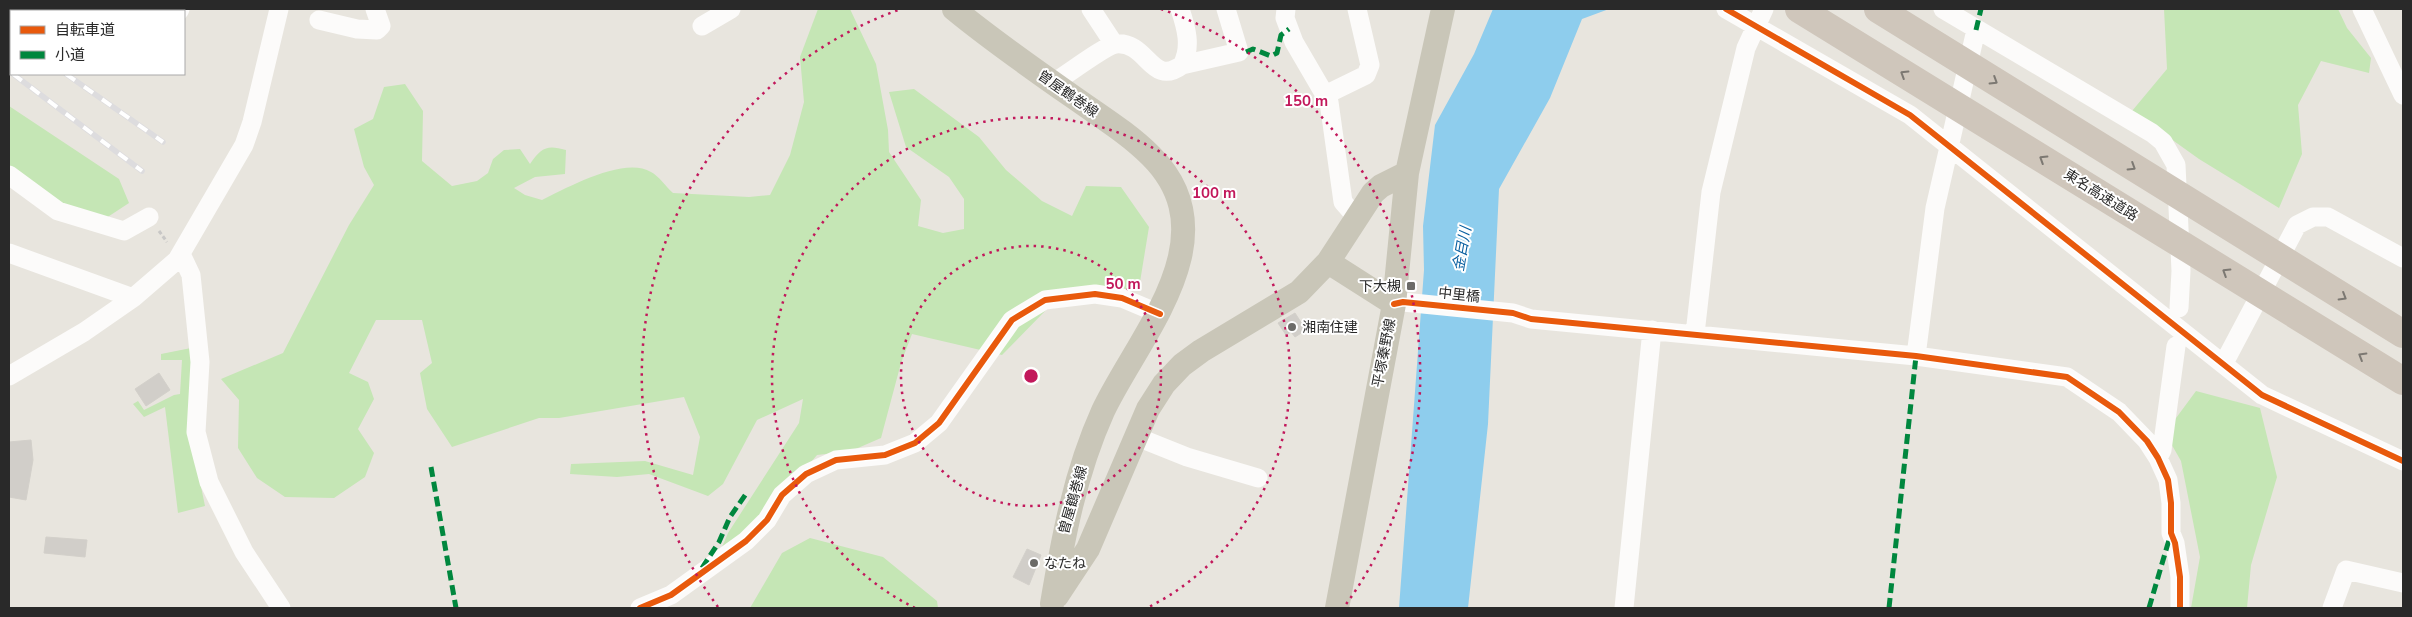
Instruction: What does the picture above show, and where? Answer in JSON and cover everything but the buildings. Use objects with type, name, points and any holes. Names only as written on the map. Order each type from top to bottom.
[{"type":"highway","name":"東名高速道路","points":[[1799,9],[2403,381]]},
{"type":"highway","points":[[1878,9],[2403,334]]},
{"type":"main road","name":"曽屋鶴巻線","points":[[954,9],[984,34],[1127,135],[1152,157],[1170,180],[1178,201],[1184,230],[1180,258],[1160,314],[1103,411],[1084,461],[1065,525],[1051,606]]},
{"type":"main road","name":"平塚秦野線","points":[[1337,608],[1398,303],[1400,237],[1407,173],[1443,9]]},
{"type":"main road","name":"曽屋鶴巻線","points":[[1051,606],[1088,549],[1148,410],[1164,384],[1182,365],[1201,351],[1299,292],[1328,262],[1377,190],[1407,173]]},
{"type":"main road","points":[[1328,262],[1398,303]]},
{"type":"street","points":[[11,373],[84,332],[133,298],[180,257],[244,146],[252,122],[279,9]]},
{"type":"street","points":[[319,20],[376,30],[381,26],[375,9]]},
{"type":"street","points":[[702,26],[731,9]]},
{"type":"street","points":[[1091,9],[1114,44]]},
{"type":"street","points":[[1180,9],[1186,28],[1188,55],[1182,65]]},
{"type":"street","points":[[1053,83],[1114,44],[1129,44],[1140,51],[1157,70],[1165,72],[1175,70],[1182,65],[1239,52],[1226,9]]},
{"type":"street","points":[[1286,9],[1286,18],[1294,42],[1329,102],[1343,202],[1357,218]]},
{"type":"street","points":[[1325,95],[1366,75],[1370,65],[1357,9]]},
{"type":"street","points":[[1726,9],[1760,17],[1910,115],[2262,395],[2403,461]]},
{"type":"street","points":[[1943,9],[2152,133],[2163,142],[2176,166],[2181,271],[2179,308]]},
{"type":"street","points":[[2362,9],[2403,95]]},
{"type":"street","points":[[1695,334],[1711,192],[1746,48],[1760,17]]},
{"type":"street","points":[[1916,356],[1936,208],[1948,144],[1976,30]]},
{"type":"street","points":[[9,175],[58,211],[97,224],[124,231],[149,217]]},
{"type":"street","points":[[2224,363],[2297,225],[2313,217],[2328,217],[2403,258]]},
{"type":"street","points":[[9,253],[133,298]]},
{"type":"street","points":[[180,257],[192,275],[200,362],[196,432],[209,482],[244,552],[281,608]]},
{"type":"street","points":[[640,608],[671,595],[746,541],[767,520],[782,495],[806,474],[836,460],[884,455],[915,443],[939,423],[1012,320],[1045,300],[1094,294],[1122,298],[1160,314]]},
{"type":"street","name":"中里橋","points":[[1398,303],[1513,313],[1531,319],[1916,356],[2066,377],[2119,412],[2147,442],[2158,458],[2168,480],[2171,503],[2171,533],[2175,543],[2180,577],[2180,608]]},
{"type":"street","points":[[1624,608],[1652,330]]},
{"type":"street","points":[[2158,458],[2162,450],[2176,346]]},
{"type":"street","points":[[1137,437],[1187,457],[1258,478]]},
{"type":"street","points":[[2332,608],[2346,570],[2403,583]]},
{"type":"path","points":[[149,217],[180,257]]},
{"type":"green space","points":[[818,9],[850,9],[876,64],[888,130],[889,152],[921,200],[918,226],[943,233],[964,229],[964,199],[949,177],[906,147],[889,92],[914,89],[979,137],[1006,170],[1042,201],[1072,216],[1086,186],[1121,187],[1149,227],[1139,288],[1092,303],[1047,309],[1002,355],[912,334],[901,363],[881,438],[851,451],[817,455],[765,517],[722,547],[728,533],[799,423],[803,399],[757,420],[723,484],[708,496],[649,474],[617,477],[570,474],[571,464],[645,461],[693,475],[700,437],[684,397],[559,418],[539,418],[452,447],[427,409],[420,373],[432,363],[422,320],[376,320],[349,373],[368,382],[374,399],[358,429],[374,453],[365,477],[334,498],[285,497],[257,478],[238,448],[239,400],[221,379],[283,353],[349,225],[374,185],[364,167],[354,129],[373,119],[384,87],[405,84],[423,111],[422,161],[452,186],[477,181],[488,173],[493,159],[504,150],[520,149],[530,164],[545,149],[554,148],[566,150],[565,174],[535,177],[514,188],[525,195],[542,200],[580,182],[611,171],[640,168],[654,174],[673,193],[749,197],[770,195],[790,155],[804,102],[800,57]]},
{"type":"green space","points":[[2164,9],[2338,9],[2347,28],[2371,58],[2369,73],[2321,61],[2298,105],[2302,154],[2279,208],[2199,159],[2132,111],[2167,69]]},
{"type":"green space","points":[[9,106],[119,179],[129,203],[97,224],[9,175]]},
{"type":"green space","points":[[196,347],[190,433],[205,506],[178,513],[165,407],[144,417],[133,404],[138,401],[144,410],[174,395],[180,394],[182,360],[161,360],[161,354]]},
{"type":"green space","points":[[2196,391],[2260,408],[2277,477],[2251,565],[2247,608],[2191,608],[2200,557],[2181,461],[2165,433]]},
{"type":"green space","points":[[810,538],[883,557],[937,601],[938,608],[750,608],[782,553]]},
{"type":"water","name":"金目川","points":[[1493,9],[1609,9],[1582,19],[1550,98],[1499,189],[1488,424],[1468,608],[1399,608],[1424,270],[1423,226],[1435,125],[1474,54]]},
{"type":"railway","points":[[14,75],[142,171]]},
{"type":"railway","points":[[67,75],[163,142]]},
{"type":"marked path","points":[[1976,30],[1981,9]]},
{"type":"marked path","points":[[1246,52],[1253,49],[1271,56],[1277,53],[1281,35],[1289,29]]},
{"type":"marked path","points":[[1889,608],[1916,356]]},
{"type":"marked path","points":[[431,467],[456,608]]},
{"type":"marked path","points":[[702,568],[719,542],[730,517],[748,491]]},
{"type":"marked path","points":[[2149,608],[2171,533]]},
{"type":"cycle path","points":[[1726,9],[1910,115],[2262,395],[2403,461]]},
{"type":"cycle path","points":[[640,608],[671,595],[746,541],[767,520],[782,495],[806,474],[836,460],[885,455],[915,443],[939,423],[1012,320],[1045,300],[1095,294],[1122,298],[1160,314]]},
{"type":"cycle path","points":[[1394,304],[1403,302],[1513,313],[1531,319],[1916,356],[2067,377],[2119,412],[2147,441],[2158,458],[2168,480],[2171,503],[2171,533],[2175,543],[2180,577],[2180,608]]},
{"type":"place","name":"下大槻","points":[[1411,286]]},
{"type":"place","name":"湘南住建","points":[[1292,327]]},
{"type":"place","name":"なたね","points":[[1034,563]]}]
